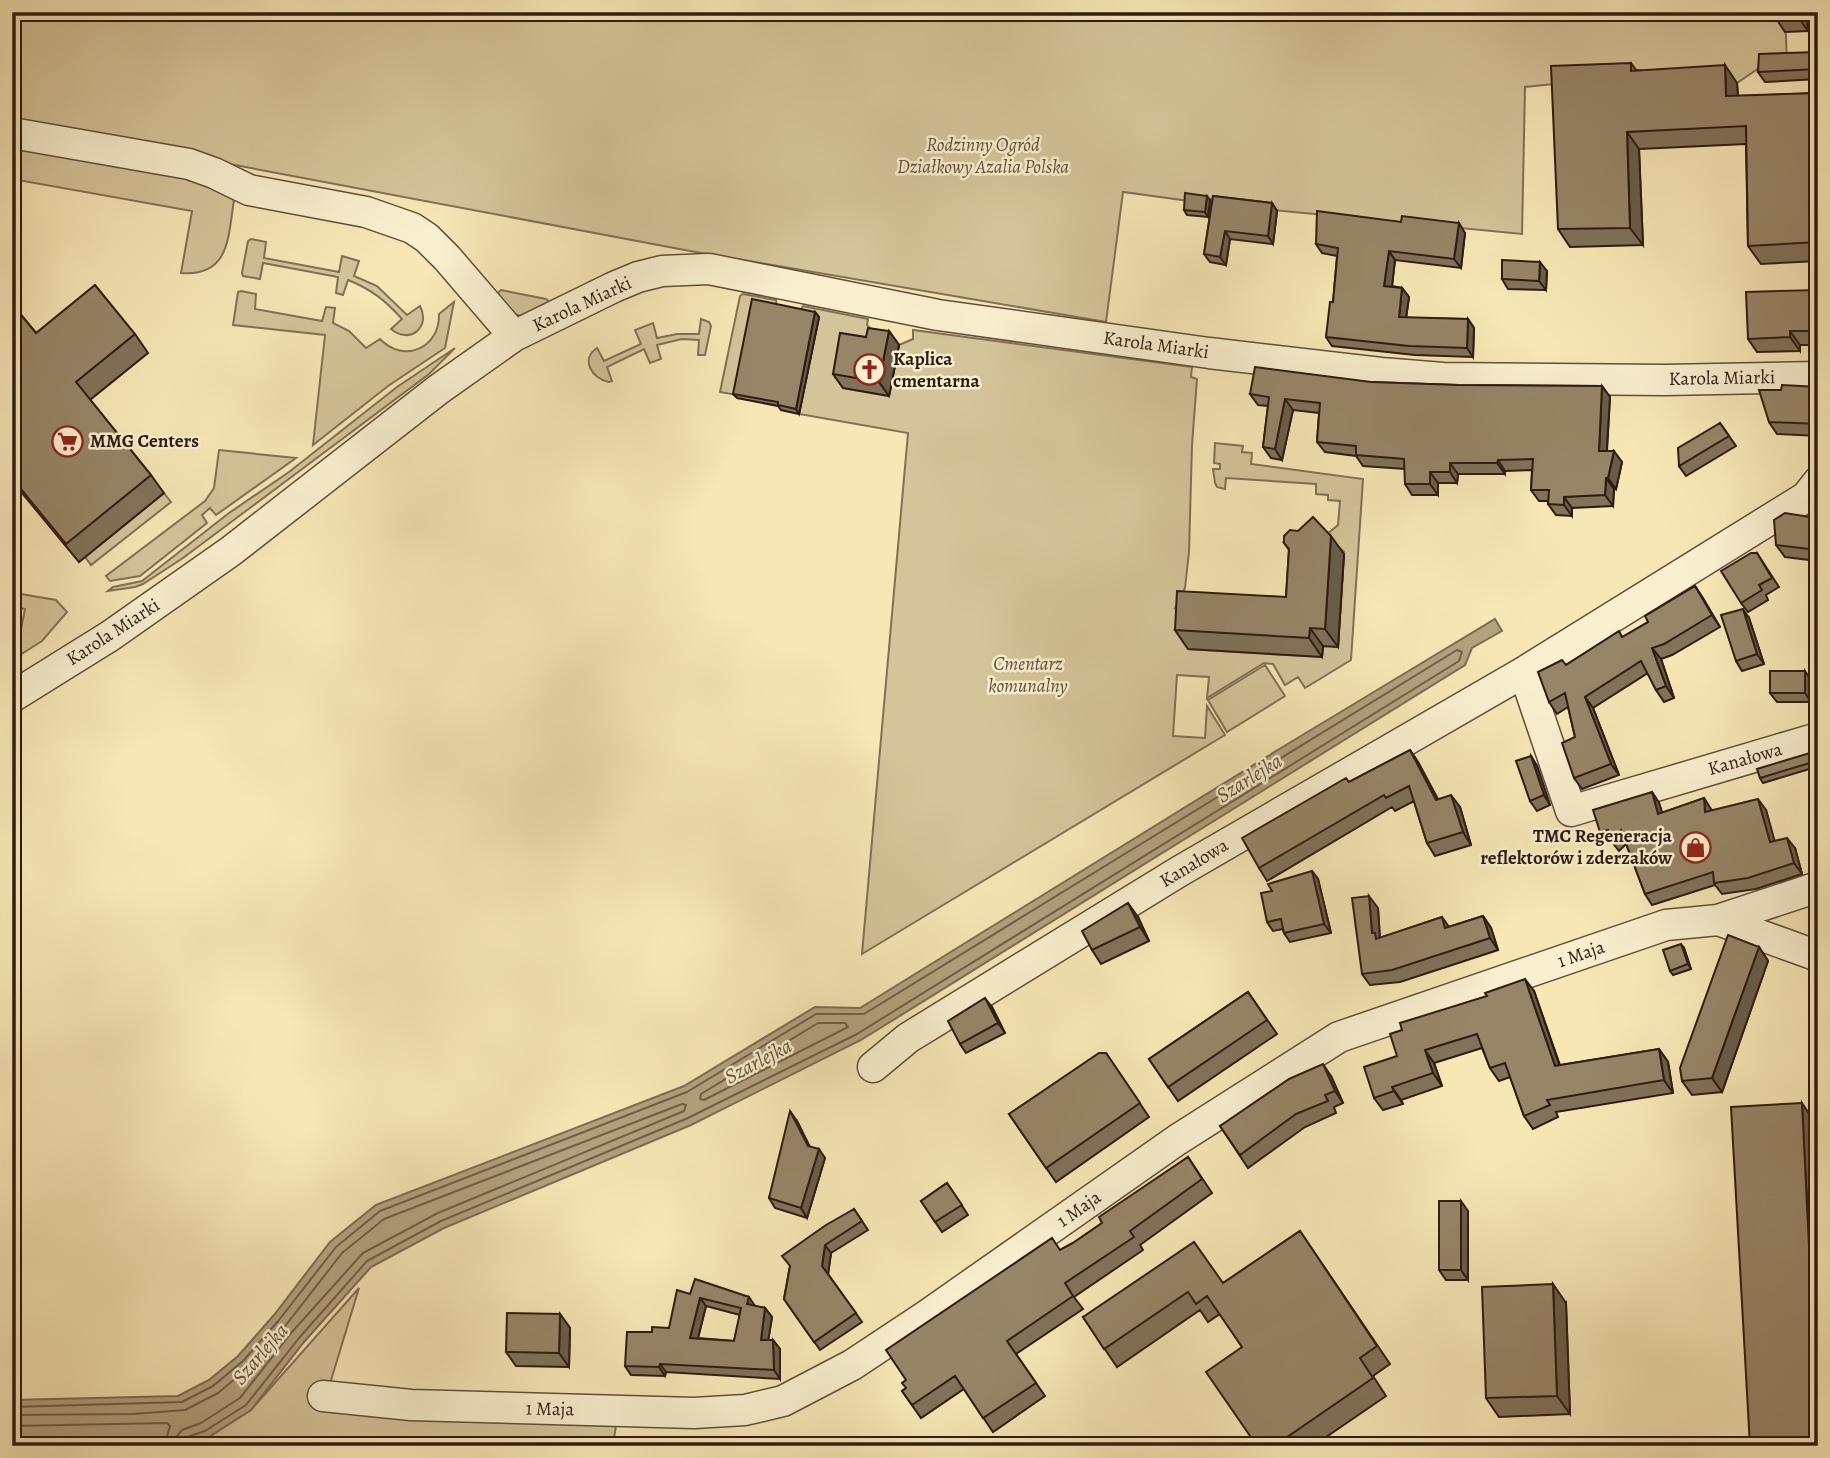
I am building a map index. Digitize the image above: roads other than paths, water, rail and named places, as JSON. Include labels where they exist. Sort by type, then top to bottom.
[{"type":"street","name":"Karola Miarki","points":[[12,133],[176,162],[214,173],[249,190],[366,212],[412,228],[447,258],[514,336]]},
{"type":"street","name":"Karola Miarki","points":[[12,697],[110,636],[231,551],[449,382],[514,336],[638,277],[662,271],[709,269],[938,315],[1209,353],[1381,373],[1470,378],[1665,380],[1818,377]]},
{"type":"street","name":"Kanałowa","points":[[873,1068],[908,1038],[1180,871],[1524,672],[1806,497],[1818,482]]},
{"type":"street","name":"Kanałowa","points":[[1524,672],[1571,811],[1818,738]]},
{"type":"street","points":[[1718,920],[1818,887]]},
{"type":"street","name":"1 Maja","points":[[323,1396],[411,1405],[694,1413],[745,1410],[783,1401],[873,1351],[1177,1140],[1339,1037],[1666,925],[1718,920],[1818,956]]},
{"type":"water","name":"Szarlejka","points":[[1495,619],[1502,631],[1472,648],[1465,665],[861,1040],[691,1125],[444,1228],[371,1267],[304,1342],[251,1410],[207,1438],[179,1446],[12,1446],[12,1400],[178,1396],[209,1380],[238,1356],[274,1315],[330,1242],[376,1205],[684,1086],[815,1007],[860,1008]]},
{"type":"place","name":"Kaplica cmentarna","points":[[870,370]]},
{"type":"place","name":"MMG Centers","points":[[67,441]]},
{"type":"place","name":"TMC Regeneracja reflektorów i zderzaków","points":[[1695,847]]},
{"type":"park label","name":"Rodzinny Ogród Działkowy Azalia Polska","points":[[983,156]]},
{"type":"park label","name":"Cmentarz komunalny","points":[[1028,675]]}]
